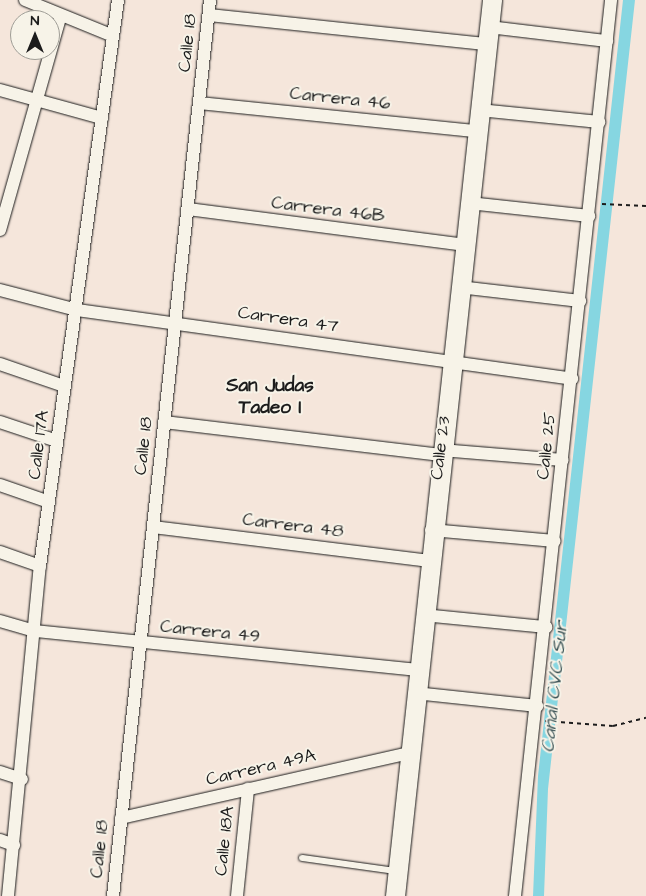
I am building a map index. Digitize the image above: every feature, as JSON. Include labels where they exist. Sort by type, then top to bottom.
[{"type":"main road","name":"Calle 23","points":[[394,896],[431,530],[492,0]]},
{"type":"street","points":[[25,0],[113,36]]},
{"type":"street","name":"Calle 17A","points":[[8,896],[22,779],[40,566],[64,386],[77,310],[118,0]]},
{"type":"street","name":"Calle 18","points":[[113,896],[210,0]]},
{"type":"street","name":"Calle 25","points":[[515,896],[591,210],[611,0]]},
{"type":"street","points":[[0,230],[61,15]]},
{"type":"street","points":[[209,15],[488,36],[607,41]]},
{"type":"street","points":[[0,90],[102,118]]},
{"type":"street","name":"Carrera 46","points":[[199,103],[477,131]]},
{"type":"street","points":[[479,110],[598,122]]},
{"type":"street","points":[[469,203],[591,210]]},
{"type":"street","name":"Carrera 46B","points":[[188,209],[464,245]]},
{"type":"street","points":[[459,287],[580,301]]},
{"type":"street","name":"Carrera 47","points":[[0,290],[77,310],[175,322],[572,379]]},
{"type":"street","points":[[0,364],[64,386]]},
{"type":"street","points":[[0,422],[57,441]]},
{"type":"street","points":[[164,422],[441,452],[563,460]]},
{"type":"street","points":[[0,485],[49,502]]},
{"type":"street","name":"Carrera 48","points":[[153,527],[428,561]]},
{"type":"street","points":[[431,530],[555,541]]},
{"type":"street","points":[[0,552],[40,566]]},
{"type":"street","points":[[423,615],[546,627]]},
{"type":"street","name":"Carrera 49","points":[[0,621],[35,631],[417,670]]},
{"type":"street","points":[[415,692],[537,706]]},
{"type":"street","name":"Carrera 49A","points":[[121,818],[409,752]]},
{"type":"street","points":[[0,772],[22,779]]},
{"type":"street","name":"Calle 18A","points":[[237,896],[248,789]]},
{"type":"street","points":[[0,840],[14,845]]},
{"type":"lane","points":[[302,858],[397,871]]},
{"type":"path","points":[[591,210],[618,205],[646,206]]},
{"type":"path","points":[[542,721],[613,726],[646,718]]},
{"type":"water","name":"Canal CVC Sur","points":[[623,0],[635,0],[548,789],[544,896],[533,896],[538,776]]},
{"type":"district","name":"San Judas Tadeo I","points":[[270,397]]}]
